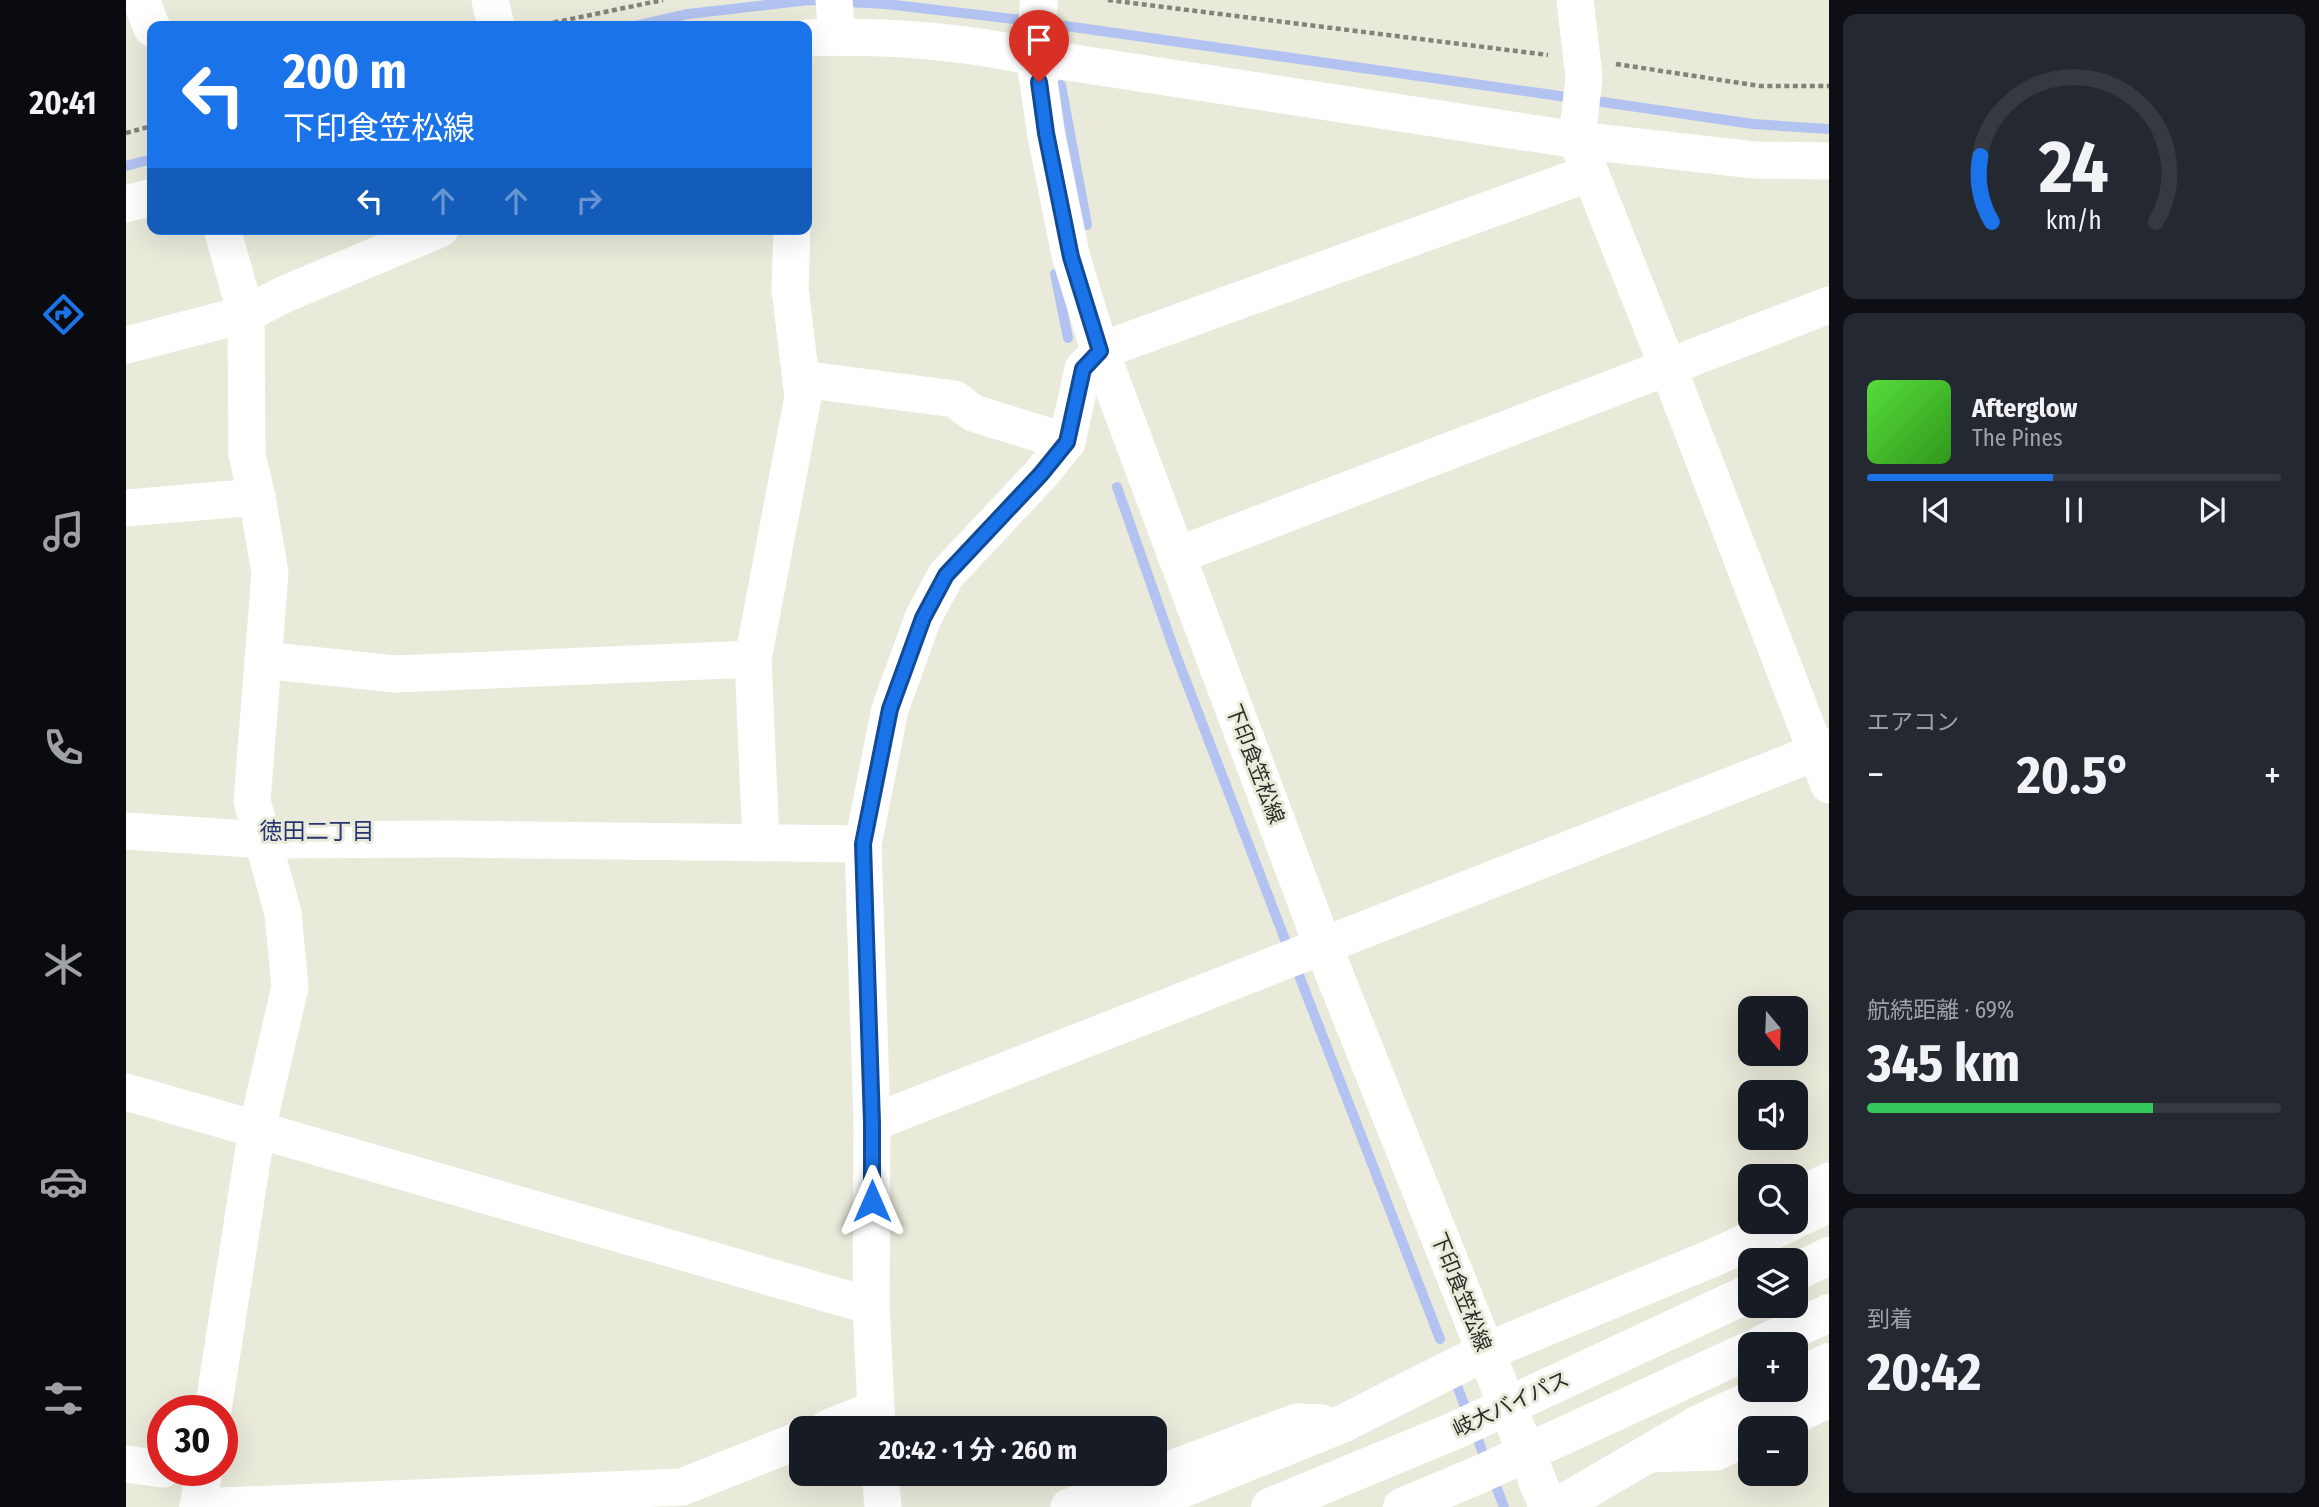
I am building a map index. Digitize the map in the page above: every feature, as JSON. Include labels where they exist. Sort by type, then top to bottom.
[{"type":"main road","name":"下印食笠松線","points":[[1039,1],[1035,49],[1046,133],[1071,257],[1100,351],[1177,556],[1303,954],[1485,1352],[1548,1507]]},
{"type":"main road","points":[[1808,1213],[1829,1204]]},
{"type":"main road","points":[[1137,1507],[1342,1424],[1485,1352],[1763,1234]]},
{"type":"main road","points":[[1808,1266],[1829,1256]]},
{"type":"main road","name":"岐大バイパス","points":[[1270,1507],[1456,1430],[1738,1299]]},
{"type":"main road","points":[[1788,1332],[1829,1313]]},
{"type":"main road","points":[[1402,1507],[1476,1476],[1738,1356]]},
{"type":"main road","points":[[1808,1372],[1829,1362]]},
{"type":"main road","points":[[1557,1507],[1699,1424],[1746,1402]]},
{"type":"street","points":[[141,0],[149,21]]},
{"type":"street","points":[[490,0],[495,21]]},
{"type":"street","points":[[1575,0],[1583,68],[1581,146],[1823,749],[1829,785]]},
{"type":"street","points":[[829,25],[912,39],[1035,49],[1581,146],[1754,160],[1829,161]]},
{"type":"street","points":[[877,1416],[871,1306],[872,1123],[863,844],[890,709],[923,618],[946,575],[1041,474],[1067,442],[1083,369],[1100,351],[1581,146]]},
{"type":"street","points":[[126,204],[147,198]]},
{"type":"street","points":[[215,1395],[257,1129],[290,987],[283,913],[252,801],[270,573],[247,455],[246,314],[224,235]]},
{"type":"street","points":[[126,345],[246,314],[285,294],[426,235]]},
{"type":"street","points":[[761,843],[753,659],[803,397],[790,289],[792,235]]},
{"type":"street","points":[[1177,556],[1829,305]]},
{"type":"street","points":[[801,379],[955,399],[973,413],[1067,442]]},
{"type":"street","points":[[126,508],[257,497]]},
{"type":"street","points":[[263,660],[395,674],[753,659]]},
{"type":"street","points":[[872,1123],[1823,749]]},
{"type":"street","points":[[126,831],[263,840],[453,839],[863,844]]},
{"type":"street","points":[[126,1092],[871,1306]]},
{"type":"street","points":[[1808,1192],[1829,1181]]},
{"type":"street","points":[[1628,1293],[1636,1280],[1738,1227]]},
{"type":"street","points":[[1793,1416],[1829,1399]]},
{"type":"street","points":[[1069,1507],[1297,1422],[1342,1424]]},
{"type":"street","points":[[1648,1454],[1716,1452],[1738,1442]]},
{"type":"street","points":[[195,1486],[682,1487],[789,1444]]},
{"type":"street","points":[[126,1464],[147,1467]]},
{"type":"street","points":[[881,1486],[883,1507]]},
{"type":"path","points":[[561,21],[663,0]]},
{"type":"path","points":[[1108,0],[1583,68],[1760,86],[1829,86]]},
{"type":"path","points":[[126,133],[147,127]]},
{"type":"waterway","points":[[657,21],[688,14],[809,0],[886,4],[1030,21]]},
{"type":"waterway","points":[[1045,23],[1574,98]]},
{"type":"waterway","points":[[1061,85],[1087,225]]},
{"type":"waterway","points":[[1589,100],[1753,124],[1829,129]]},
{"type":"waterway","points":[[126,166],[147,160]]},
{"type":"waterway","points":[[1055,274],[1068,338]]},
{"type":"waterway","points":[[1117,487],[1176,655],[1289,950]]},
{"type":"waterway","points":[[1295,965],[1440,1339]]},
{"type":"waterway","points":[[1455,1380],[1468,1415]]},
{"type":"waterway","points":[[1474,1429],[1487,1464]]},
{"type":"waterway","points":[[1493,1478],[1504,1507]]},
{"type":"district","name":"徳田二丁目","points":[[317,831]]},
{"type":"route","points":[[872,1201],[863,844],[890,709],[923,618],[946,575],[1041,474],[1067,442],[1083,369],[1100,351],[1071,257],[1046,133],[1039,82]]}]
